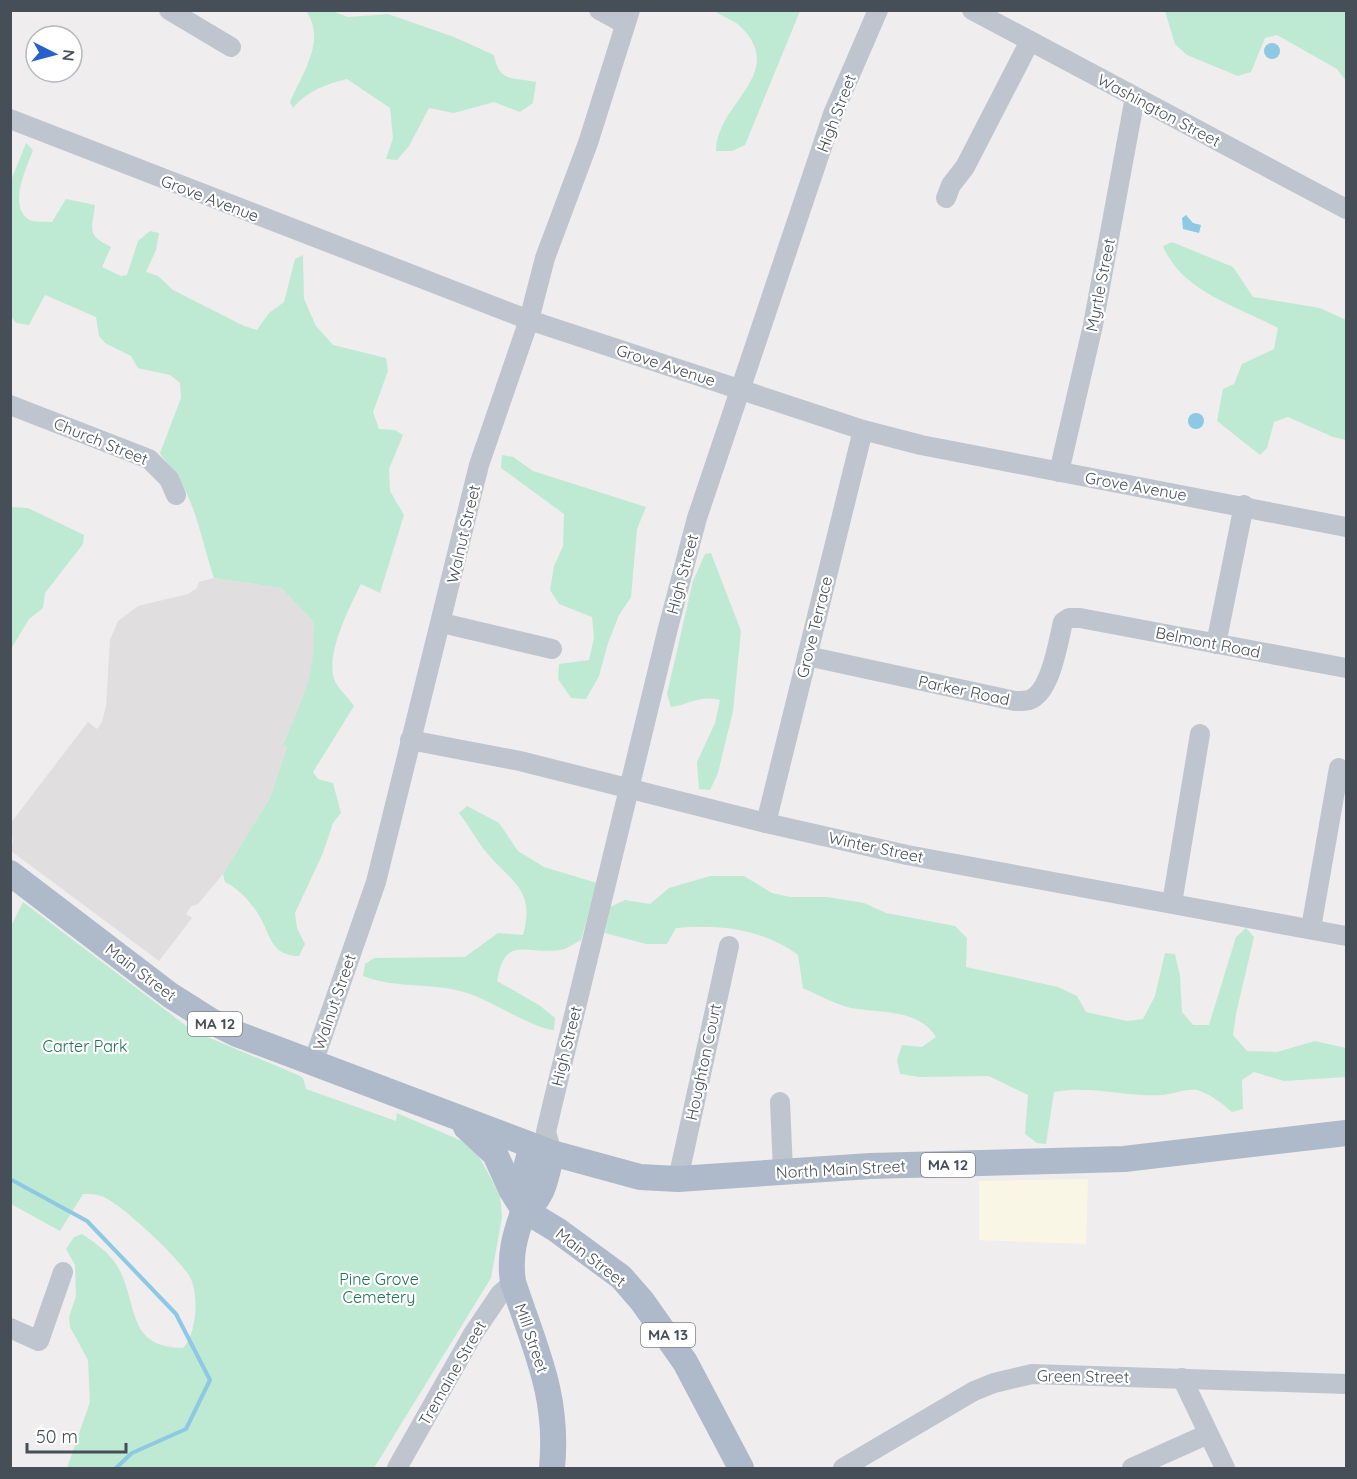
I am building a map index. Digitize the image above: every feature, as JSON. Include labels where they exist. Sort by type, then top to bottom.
[{"type":"main road","name":"Main Street","points":[[13,881],[211,1022],[452,1115]]},
{"type":"main road","name":"North Main Street","points":[[452,1115],[543,1144],[616,1173],[678,1179],[783,1171],[1125,1160],[1347,1133]]},
{"type":"main road","points":[[452,1115],[495,1154],[512,1191],[524,1210]]},
{"type":"main road","points":[[524,1210],[520,1189],[543,1144]]},
{"type":"main road","name":"Main Street","points":[[524,1210],[557,1230],[621,1277],[642,1301],[685,1362],[741,1468]]},
{"type":"main road","name":"Mill Street","points":[[524,1210],[511,1251],[513,1282],[546,1379],[554,1428],[552,1468]]},
{"type":"street","points":[[169,10],[231,47]]},
{"type":"street","points":[[598,10],[628,17]]},
{"type":"street","name":"High Street","points":[[543,1144],[605,882],[631,789],[668,628],[698,518],[833,114],[878,10]]},
{"type":"street","name":"Washington Street","points":[[972,10],[1347,209]]},
{"type":"street","name":"Walnut Street","points":[[313,1063],[376,882],[410,740],[442,623],[479,465],[529,320],[545,258],[588,143],[628,17]]},
{"type":"street","points":[[946,198],[951,185],[965,167],[1030,41]]},
{"type":"street","name":"Myrtle Street","points":[[1059,472],[1093,325],[1135,97]]},
{"type":"street","name":"Grove Avenue","points":[[10,119],[529,320],[863,430],[921,445],[1244,505],[1347,527]]},
{"type":"street","name":"Church Street","points":[[10,405],[149,459],[166,475],[176,495]]},
{"type":"street","name":"Grove Terrace","points":[[766,823],[863,430]]},
{"type":"street","points":[[1216,644],[1244,505]]},
{"type":"street","name":"Parker Road","points":[[807,656],[1015,701],[1030,700],[1040,693],[1047,683],[1063,622],[1069,618]]},
{"type":"street","name":"Belmont Road","points":[[1069,618],[1087,618],[1347,668]]},
{"type":"street","points":[[442,623],[552,649]]},
{"type":"street","points":[[1172,903],[1200,734]]},
{"type":"street","name":"Winter Street","points":[[410,740],[520,761],[766,823],[907,855],[1347,936]]},
{"type":"street","points":[[1311,928],[1339,768]]},
{"type":"street","name":"Houghton Court","points":[[678,1179],[729,946]]},
{"type":"street","points":[[780,1102],[783,1171]]},
{"type":"street","points":[[10,1328],[39,1341],[63,1272]]},
{"type":"street","name":"Tremaine Street","points":[[397,1468],[472,1334],[500,1294],[513,1282]]},
{"type":"street","name":"Green Street","points":[[843,1468],[974,1391],[1032,1374],[1347,1384]]},
{"type":"street","points":[[1182,1378],[1225,1468]]},
{"type":"street","points":[[1132,1468],[1208,1434]]},
{"type":"shaded area","points":[[214,578],[281,588],[313,621],[316,648],[304,699],[283,743],[287,747],[270,798],[223,874],[198,904],[191,906],[186,914],[192,918],[159,961],[11,851],[13,841],[10,824],[88,722],[97,729],[102,722],[106,706],[110,640],[118,621],[138,606],[188,594],[197,588],[199,582]]},
{"type":"shaded area","points":[[1088,1179],[1086,1244],[979,1240],[979,1181]]},
{"type":"green space","points":[[306,11],[332,11],[348,17],[388,14],[454,37],[494,55],[496,64],[503,75],[536,82],[533,103],[520,112],[494,102],[454,113],[429,108],[409,146],[397,160],[386,159],[393,138],[390,108],[347,79],[317,89],[293,108],[290,102],[306,69],[313,45],[312,22]]},
{"type":"green space","points":[[715,11],[800,11],[745,145],[732,151],[716,151],[719,134],[726,118],[754,75],[757,60],[754,45],[742,28]]},
{"type":"green space","points":[[1165,11],[1346,11],[1346,81],[1337,69],[1277,35],[1265,38],[1251,72],[1238,76],[1187,55],[1175,44]]},
{"type":"green space","points":[[26,143],[33,150],[19,195],[22,213],[30,220],[52,222],[66,199],[95,205],[92,231],[98,239],[111,247],[102,267],[121,276],[127,275],[138,241],[150,231],[159,233],[156,250],[146,272],[158,276],[173,290],[244,326],[257,330],[269,313],[284,302],[295,259],[303,255],[304,299],[316,326],[333,345],[386,358],[388,371],[373,412],[379,429],[395,430],[403,435],[389,469],[390,491],[404,515],[380,593],[361,584],[335,645],[333,671],[335,681],[354,706],[313,772],[318,779],[333,783],[341,813],[333,823],[323,853],[295,913],[297,928],[305,944],[299,956],[283,953],[278,949],[253,907],[240,892],[225,882],[223,874],[270,798],[287,747],[283,744],[302,699],[311,669],[313,621],[281,588],[214,578],[184,487],[160,453],[181,398],[180,383],[170,375],[138,368],[131,356],[105,343],[99,336],[96,317],[45,295],[29,325],[16,323],[10,315],[10,183]]},
{"type":"green space","points":[[1172,242],[1233,267],[1253,297],[1320,308],[1346,320],[1346,440],[1333,437],[1288,417],[1274,422],[1267,448],[1260,455],[1217,421],[1223,389],[1234,384],[1242,364],[1274,349],[1278,328],[1212,296],[1183,275],[1163,246]]},
{"type":"green space","points":[[502,455],[513,457],[533,471],[646,507],[637,529],[631,597],[619,615],[599,676],[586,699],[571,698],[558,679],[559,664],[589,660],[594,638],[592,617],[559,604],[550,590],[554,566],[563,546],[564,514],[501,468]]},
{"type":"green space","points":[[11,507],[28,508],[84,535],[83,544],[45,593],[43,608],[29,619],[11,649]]},
{"type":"green space","points":[[711,553],[741,631],[733,711],[718,773],[710,790],[699,789],[697,762],[715,723],[720,700],[701,699],[671,707],[667,694],[693,581],[705,554]]},
{"type":"green space","points":[[467,806],[499,823],[518,851],[544,867],[597,883],[581,940],[560,950],[511,952],[505,957],[501,966],[497,981],[539,1005],[555,1018],[554,1030],[537,1026],[473,995],[459,991],[390,983],[363,976],[365,964],[374,958],[465,957],[498,933],[523,935],[526,919],[524,896],[512,879],[482,847],[459,813]]},
{"type":"green space","points":[[710,876],[744,876],[772,893],[790,897],[827,897],[864,903],[886,913],[955,926],[967,938],[966,967],[1058,987],[1077,996],[1086,1012],[1127,1021],[1143,1019],[1155,996],[1165,953],[1175,954],[1180,976],[1182,1012],[1193,1025],[1209,1025],[1236,937],[1246,928],[1254,937],[1233,1035],[1247,1051],[1277,1052],[1315,1041],[1346,1048],[1346,1077],[1284,1081],[1254,1072],[1242,1080],[1243,1109],[1232,1112],[1216,1099],[1197,1090],[1160,1095],[1095,1090],[1054,1092],[1046,1144],[1037,1143],[1025,1134],[1028,1095],[989,1076],[920,1077],[900,1074],[897,1060],[902,1045],[922,1047],[936,1037],[929,1028],[920,1021],[898,1014],[851,1008],[803,988],[798,955],[770,939],[740,930],[708,927],[676,928],[667,944],[646,944],[605,933],[610,907],[625,900],[650,904],[669,888]]},
{"type":"green space","points":[[23,902],[193,1031],[298,1075],[303,1078],[306,1089],[396,1121],[397,1113],[462,1141],[477,1153],[500,1195],[502,1217],[491,1278],[374,1468],[67,1468],[90,1402],[88,1360],[70,1327],[69,1317],[76,1296],[75,1265],[66,1249],[74,1237],[82,1234],[114,1261],[121,1273],[138,1324],[144,1334],[153,1341],[166,1346],[183,1348],[188,1342],[194,1324],[195,1293],[190,1277],[175,1258],[135,1219],[110,1200],[94,1194],[83,1194],[60,1231],[11,1204],[10,928]]},
{"type":"water","points":[[1272,43],[1280,51],[1272,59],[1264,51]]},
{"type":"water","points":[[1186,215],[1193,223],[1201,225],[1199,233],[1183,229],[1182,218]]},
{"type":"water","points":[[1196,413],[1204,421],[1196,429],[1188,421]]},
{"type":"waterway","points":[[10,1179],[87,1221],[176,1314],[210,1380],[186,1429],[132,1453],[116,1468]]},
{"type":"park label","name":"Carter Park","points":[[85,1046]]},
{"type":"park label","name":"Pine Grove Cemetery","points":[[379,1288]]}]
